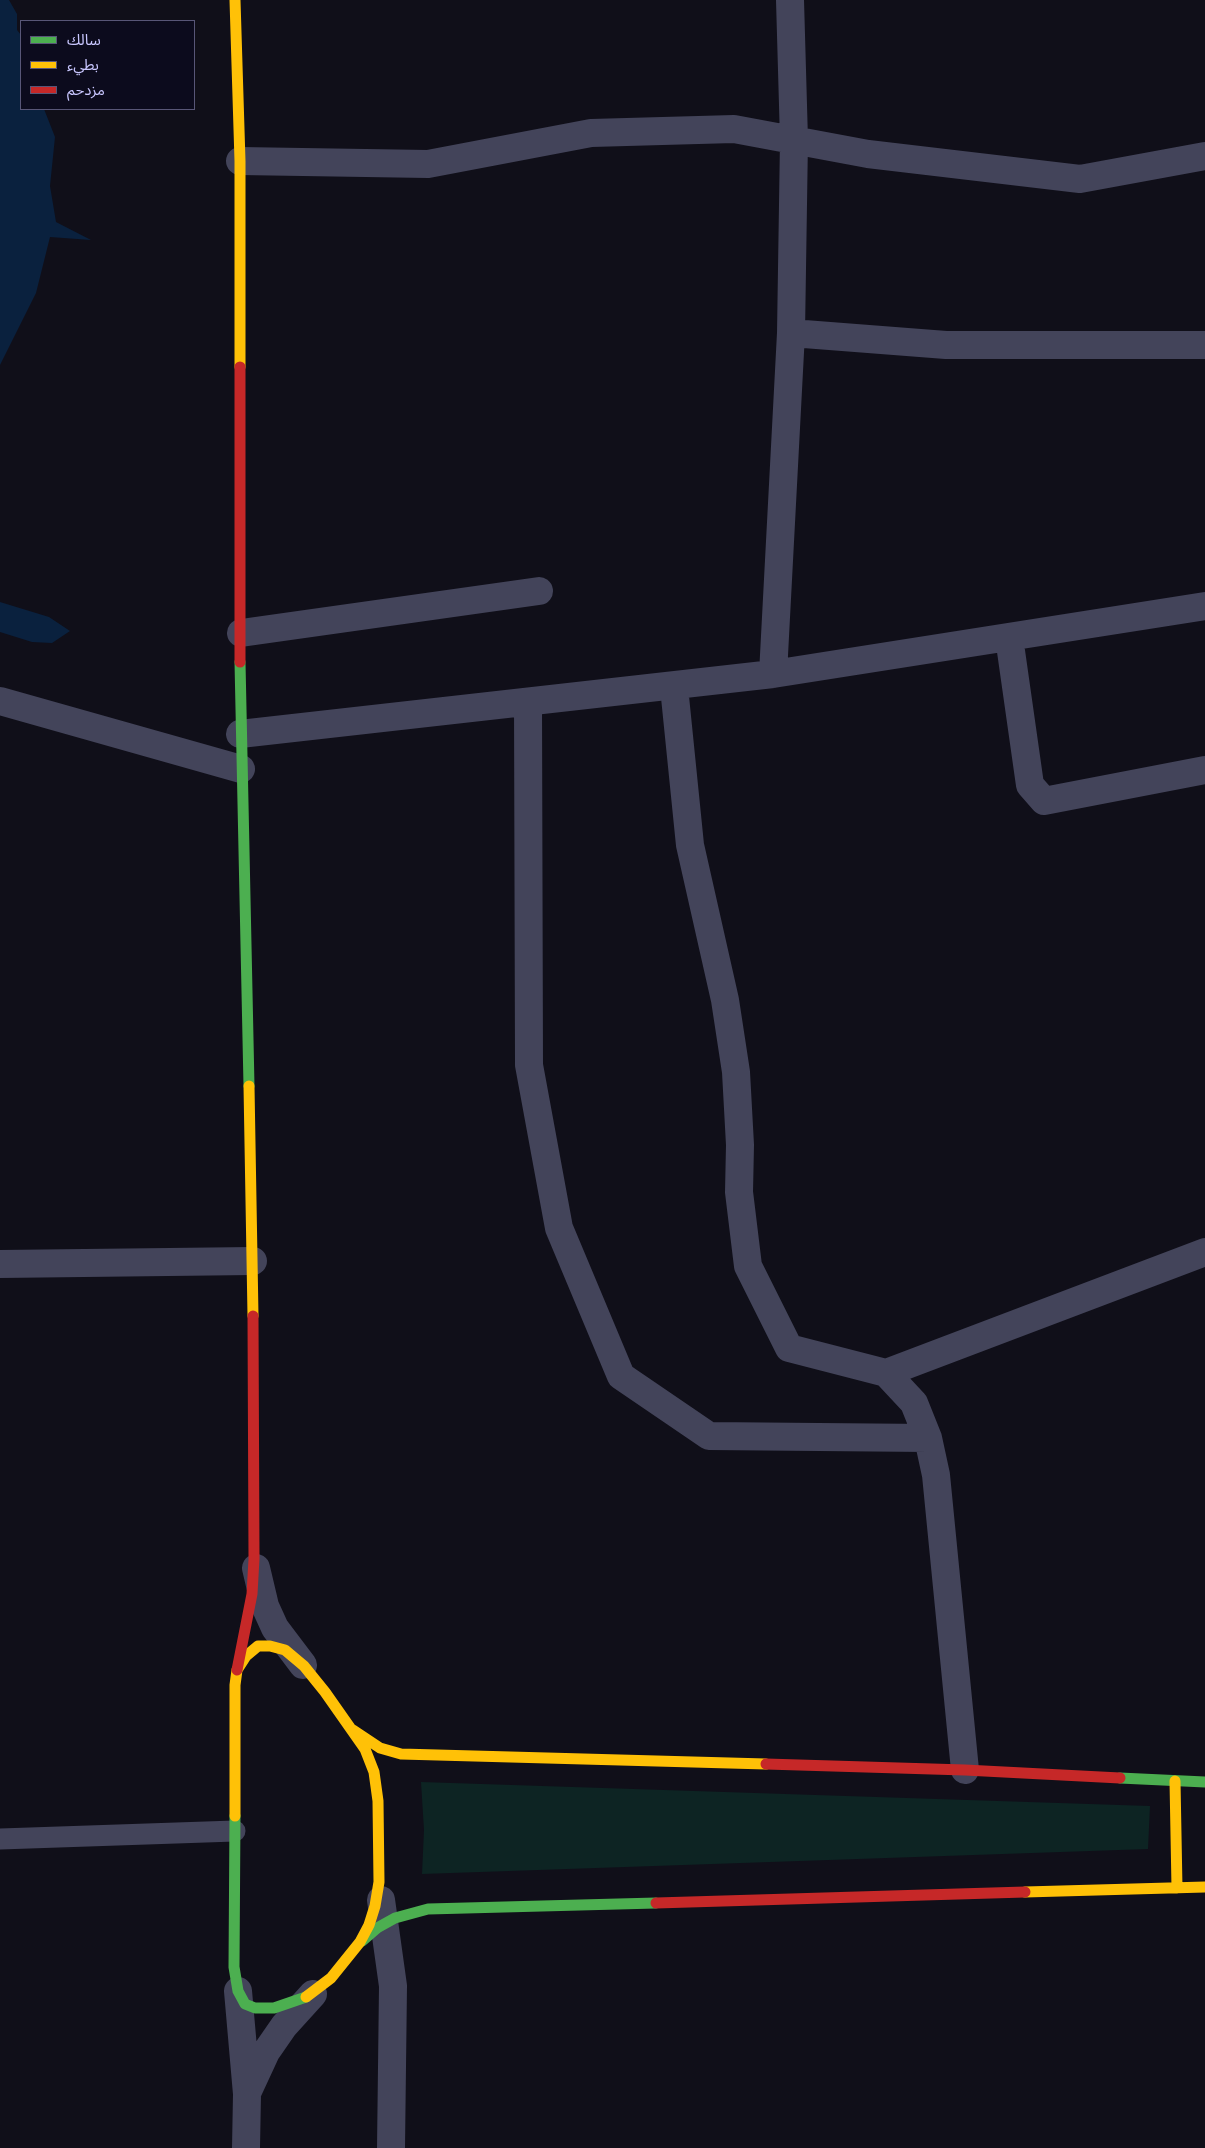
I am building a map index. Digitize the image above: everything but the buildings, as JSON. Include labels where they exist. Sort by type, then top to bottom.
[{"type":"street","points":[[235,0],[240,161],[240,734],[253,1262],[254,1559],[252,1594],[236,1685],[234,1831],[234,1953],[247,2094],[246,2148]]},
{"type":"street","points":[[773,674],[791,333],[794,140],[790,0]]},
{"type":"street","points":[[240,161],[428,164],[591,133],[734,129],[868,154],[1080,179],[1205,156]]},
{"type":"street","points":[[791,333],[946,345],[1205,345]]},
{"type":"street","points":[[241,632],[539,591]]},
{"type":"street","points":[[240,734],[674,687],[773,674],[1205,606]]},
{"type":"street","points":[[1009,637],[1030,784],[1044,801],[1205,770]]},
{"type":"street","points":[[674,687],[690,845],[724,1000],[736,1072],[740,1145],[739,1192],[748,1266],[789,1348],[886,1373],[914,1403],[928,1438],[936,1475],[965,1770]]},
{"type":"street","points":[[0,701],[241,769]]},
{"type":"street","points":[[528,702],[529,1065],[559,1228],[622,1376],[709,1436],[928,1438]]},
{"type":"street","points":[[886,1373],[1205,1252]]},
{"type":"street","points":[[0,1264],[253,1262]]},
{"type":"street","points":[[254,1559],[264,1606],[275,1628],[352,1729],[365,1749],[374,1772],[378,1801],[379,1882],[394,1986],[391,2148]]},
{"type":"street","points":[[238,1670],[246,1656],[258,1646],[270,1646],[285,1650],[304,1666]]},
{"type":"street","points":[[352,1729],[380,1748],[401,1754],[965,1770],[1205,1782]]},
{"type":"street","points":[[1175,1781],[1177,1888]]},
{"type":"street","points":[[360,1942],[375,1906],[379,1882]]},
{"type":"street","points":[[247,2094],[266,2052],[284,2026],[330,1978],[360,1942],[384,1924],[408,1913],[428,1909],[1205,1887]]},
{"type":"street","points":[[238,1991],[245,2004],[255,2008],[274,2008],[299,2001],[313,1994]]},
{"type":"lane","points":[[0,1839],[234,1831]]},
{"type":"green space","points":[[421,1782],[1150,1806],[1148,1849],[422,1874],[424,1830]]},
{"type":"water","points":[[0,0],[9,0],[17,14],[17,30],[20,34],[20,110],[44,110],[55,137],[50,186],[56,222],[91,240],[50,237],[36,293],[0,365]]},
{"type":"water","points":[[0,602],[49,617],[70,631],[52,643],[32,642],[0,632]]},
{"type":"traffic: fast","points":[[240,662],[249,1086]]},
{"type":"traffic: fast","points":[[1120,1778],[1205,1782]]},
{"type":"traffic: fast","points":[[235,1816],[234,1967],[238,1991],[245,2004],[255,2008],[274,2008],[306,1997]]},
{"type":"traffic: fast","points":[[362,1941],[377,1928],[395,1918],[428,1909],[656,1903]]},
{"type":"traffic: slow","points":[[235,0],[240,161],[240,367]]},
{"type":"traffic: slow","points":[[249,1086],[253,1316]]},
{"type":"traffic: slow","points":[[258,1646],[270,1646],[285,1650],[304,1666],[325,1692],[365,1749],[374,1772],[378,1801],[379,1882],[375,1906],[369,1925],[360,1942],[331,1978],[306,1997]]},
{"type":"traffic: slow","points":[[235,1816],[235,1685],[237,1670],[246,1656],[258,1646]]},
{"type":"traffic: slow","points":[[353,1730],[380,1748],[401,1754],[766,1764]]},
{"type":"traffic: slow","points":[[1175,1781],[1177,1888]]},
{"type":"traffic: slow","points":[[1025,1892],[1205,1887]]},
{"type":"traffic: jam","points":[[240,367],[240,662]]},
{"type":"traffic: jam","points":[[237,1670],[252,1594],[254,1559],[253,1316]]},
{"type":"traffic: jam","points":[[766,1764],[965,1770],[1120,1778]]},
{"type":"traffic: jam","points":[[656,1903],[1025,1892]]}]
